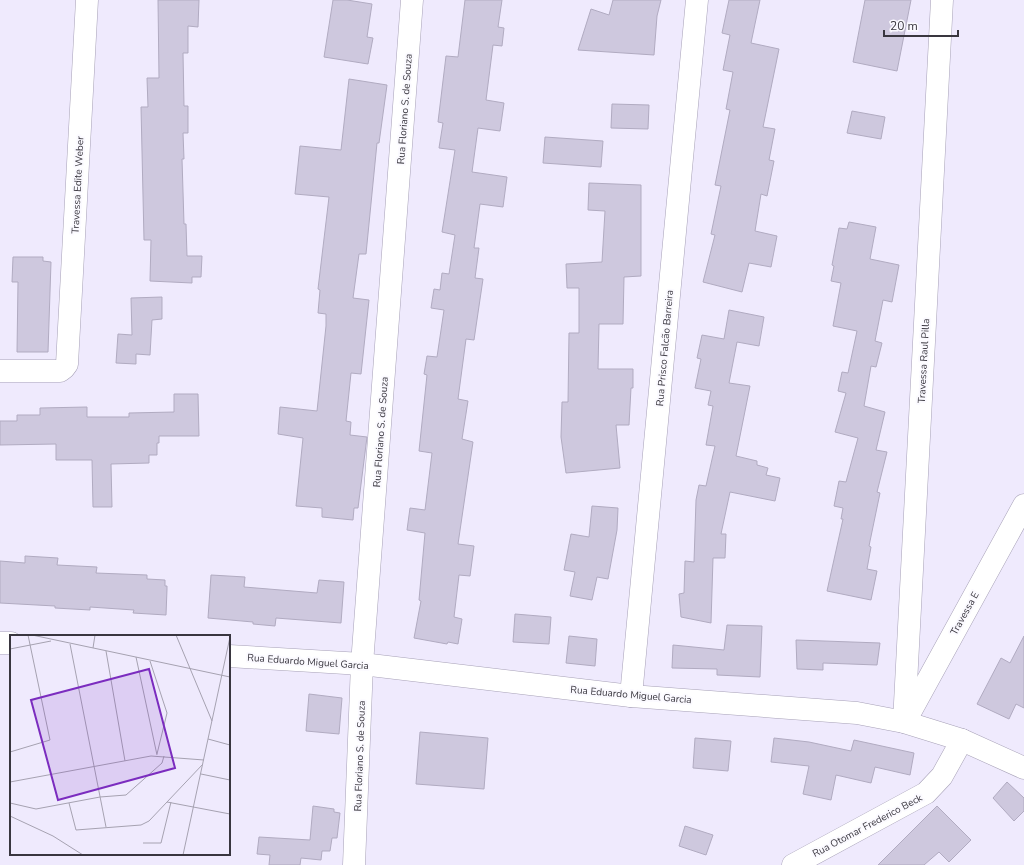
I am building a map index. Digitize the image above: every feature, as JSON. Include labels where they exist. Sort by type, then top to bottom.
[{"type":"street","name":"Travessa Edite Weber","points":[[0,371],[60,371],[67,364],[88,0]]},
{"type":"street","name":"Rua Floriano S. de Souza","points":[[354,865],[362,664],[412,0]]},
{"type":"street","name":"Rua Prisco Falcão Barreira","points":[[631,696],[697,0]]},
{"type":"street","name":"Travessa Raul Pilla","points":[[904,722],[942,0]]},
{"type":"street","name":"Travessa E","points":[[904,722],[1024,505]]},
{"type":"street","name":"Rua Eduardo Miguel Garcia","points":[[230,656],[362,664],[631,696],[857,713],[904,722],[962,740],[1024,768]]},
{"type":"street","name":"Rua Otomar Frederico Beck","points":[[793,865],[926,793],[942,776],[962,740]]},
{"type":"building","points":[[158,0],[199,0],[198,27],[188,26],[188,53],[183,53],[184,106],[188,106],[188,133],[183,133],[184,159],[182,159],[184,224],[186,224],[187,256],[202,256],[201,277],[192,277],[192,283],[150,281],[151,240],[144,240],[141,107],[148,107],[147,78],[159,78]]},
{"type":"building","points":[[333,0],[347,0],[372,4],[367,37],[373,38],[368,64],[324,57]]},
{"type":"building","points":[[465,0],[502,0],[498,27],[504,28],[502,46],[493,45],[486,100],[504,103],[500,131],[478,128],[472,172],[507,177],[503,207],[480,204],[474,248],[479,248],[475,278],[483,279],[474,340],[466,339],[458,399],[468,401],[462,439],[473,442],[458,544],[474,546],[470,576],[459,575],[454,617],[462,619],[458,644],[448,642],[447,644],[414,638],[421,601],[419,600],[425,533],[407,530],[410,508],[425,510],[432,453],[419,451],[427,375],[424,374],[427,356],[437,357],[444,310],[431,308],[434,289],[440,290],[442,273],[449,274],[455,235],[442,232],[455,150],[439,148],[443,123],[438,122],[446,56],[458,57]]},
{"type":"building","points":[[613,0],[661,0],[657,16],[654,55],[578,50],[591,9],[609,15]]},
{"type":"building","points":[[729,0],[760,0],[751,43],[779,49],[763,127],[775,129],[769,160],[774,161],[767,196],[761,194],[755,231],[777,236],[771,267],[749,263],[742,292],[703,282],[715,235],[711,234],[721,186],[715,185],[730,110],[726,109],[733,72],[723,70],[730,35],[722,33]]},
{"type":"building","points":[[865,0],[911,0],[897,71],[853,62]]},
{"type":"building","points":[[349,79],[387,85],[379,143],[377,143],[366,254],[359,254],[353,298],[369,300],[361,374],[351,373],[346,421],[351,422],[350,435],[367,437],[358,508],[354,508],[353,520],[322,517],[322,508],[296,506],[303,438],[278,434],[280,407],[317,411],[326,326],[326,314],[318,313],[320,290],[318,289],[329,197],[295,194],[300,146],[341,150]]},
{"type":"building","points":[[612,104],[649,105],[648,129],[611,128]]},
{"type":"building","points":[[852,111],[885,117],[881,139],[847,133]]},
{"type":"building","points":[[545,137],[603,141],[601,167],[543,163]]},
{"type":"building","points":[[589,183],[641,185],[641,276],[624,277],[623,324],[599,324],[598,369],[633,369],[633,388],[631,388],[629,425],[616,425],[620,468],[566,473],[561,437],[562,402],[568,402],[569,333],[579,333],[579,288],[567,288],[566,264],[602,262],[605,211],[588,210]]},
{"type":"building","points":[[849,222],[876,227],[870,259],[899,265],[892,302],[883,300],[875,341],[882,343],[876,367],[871,366],[864,406],[885,412],[876,450],[887,452],[877,492],[880,493],[869,546],[871,547],[867,569],[877,571],[871,600],[827,591],[843,519],[841,519],[843,508],[834,506],[839,481],[846,482],[858,438],[835,432],[846,393],[838,391],[842,372],[848,373],[857,331],[833,326],[841,283],[831,281],[834,266],[832,265],[839,228],[847,229]]},
{"type":"building","points":[[13,257],[43,257],[43,261],[51,262],[48,352],[17,352],[18,282],[12,282]]},
{"type":"building","points":[[162,297],[162,319],[152,320],[150,355],[136,354],[136,364],[116,363],[118,334],[132,335],[131,298]]},
{"type":"building","points":[[729,310],[764,317],[759,346],[737,342],[729,383],[750,386],[736,456],[757,461],[757,465],[768,468],[766,475],[780,478],[775,501],[730,492],[721,534],[726,534],[725,558],[713,558],[711,623],[681,617],[679,594],[684,593],[685,561],[694,562],[696,500],[699,485],[706,486],[715,446],[706,445],[713,406],[708,405],[711,391],[695,388],[701,359],[697,358],[702,335],[724,339]]},
{"type":"building","points":[[174,394],[198,394],[199,436],[159,436],[159,443],[157,443],[157,455],[149,455],[149,463],[111,464],[112,507],[93,507],[92,460],[56,460],[56,444],[0,445],[0,421],[17,421],[17,415],[40,415],[40,408],[87,407],[87,417],[129,417],[129,413],[174,412]]},
{"type":"building","points":[[592,506],[618,508],[617,530],[608,579],[597,577],[592,600],[570,596],[575,572],[564,570],[571,534],[589,537]]},
{"type":"building","points":[[25,556],[58,558],[57,565],[97,567],[96,573],[147,575],[147,579],[165,580],[165,586],[167,586],[166,615],[133,613],[134,610],[90,607],[90,610],[55,608],[55,606],[0,603],[0,561],[25,563]]},
{"type":"building","points":[[211,575],[245,577],[244,587],[317,593],[319,580],[344,582],[341,623],[276,618],[275,626],[253,624],[253,622],[208,618]]},
{"type":"building","points":[[515,614],[551,617],[549,644],[513,642]]},
{"type":"building","points":[[727,625],[762,626],[760,677],[717,675],[717,669],[672,668],[673,645],[724,650]]},
{"type":"building","points":[[569,636],[597,639],[595,666],[566,663]]},
{"type":"building","points":[[1024,636],[1024,708],[1016,704],[1009,719],[977,704],[1001,658],[1010,663]]},
{"type":"building","points":[[796,640],[880,643],[877,665],[823,663],[823,670],[797,669]]},
{"type":"building","points":[[309,694],[342,698],[339,734],[306,731]]},
{"type":"building","points":[[420,732],[488,738],[484,789],[416,784]]},
{"type":"building","points":[[695,738],[731,741],[728,771],[693,768]]},
{"type":"building","points":[[774,738],[809,742],[851,751],[854,740],[914,753],[910,775],[875,767],[871,783],[836,775],[831,800],[803,794],[809,766],[771,762]]},
{"type":"building","points":[[1007,782],[1024,798],[1024,811],[1014,821],[993,798]]},
{"type":"building","points":[[313,806],[334,809],[334,812],[340,813],[337,838],[332,838],[330,851],[322,851],[321,860],[301,858],[300,865],[269,865],[270,855],[257,854],[259,837],[310,840]]},
{"type":"building","points":[[937,806],[971,840],[949,862],[939,852],[924,865],[878,865]]},
{"type":"building","points":[[685,826],[713,835],[706,855],[679,846]]}]
